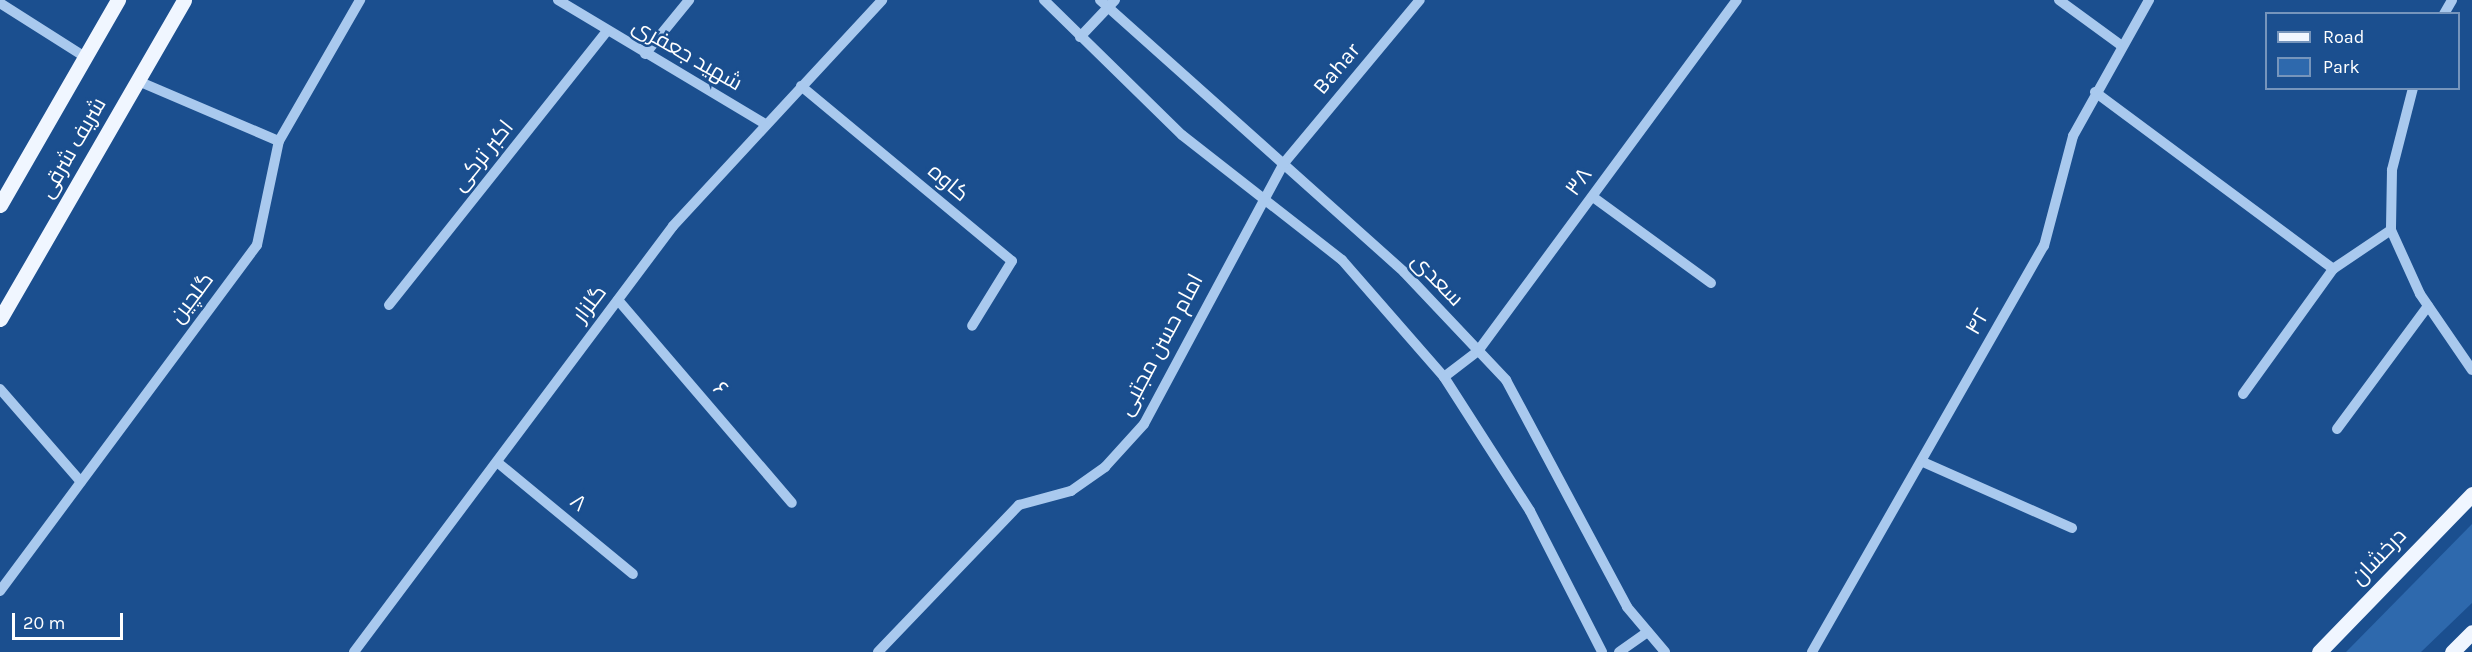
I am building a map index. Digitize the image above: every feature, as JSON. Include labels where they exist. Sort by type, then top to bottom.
[{"type":"main road","name":"شریف شرقی","points":[[0,205],[118,0]]},
{"type":"main road","name":"شریف شرقی","points":[[0,319],[184,0]]},
{"type":"main road","name":"درخشان","points":[[2319,652],[2472,494]]},
{"type":"main road","points":[[2452,652],[2472,632]]},
{"type":"street","name":"گلچین","points":[[0,591],[256,245],[279,141],[360,0]]},
{"type":"street","name":"شهید جعفری","points":[[558,0],[607,32],[765,124]]},
{"type":"street","points":[[645,54],[689,0]]},
{"type":"street","name":"گلزار","points":[[354,652],[674,226],[765,124],[882,0]]},
{"type":"street","points":[[1044,0],[1182,135],[1342,260],[1444,377],[1530,511],[1602,652]]},
{"type":"street","name":"Bahar","points":[[1284,162],[1420,0]]},
{"type":"street","name":"۳۸","points":[[1444,377],[1478,351],[1737,0]]},
{"type":"street","points":[[2059,0],[2122,46]]},
{"type":"street","name":"۴۲","points":[[1812,652],[1923,462],[2044,246],[2073,136],[2095,92],[2149,0]]},
{"type":"street","points":[[1080,37],[1107,2]]},
{"type":"street","name":"سعدی","points":[[1107,2],[1404,272],[1506,380],[1628,607],[1665,652]]},
{"type":"street","points":[[0,3],[85,57]]},
{"type":"street","name":"اکبر ترکی","points":[[389,305],[607,32]]},
{"type":"street","points":[[138,81],[279,141]]},
{"type":"street","name":"کاوه","points":[[801,86],[1012,261],[972,326]]},
{"type":"street","points":[[2412,90],[2392,170],[2391,230],[2428,306],[2472,370]]},
{"type":"street","points":[[2095,92],[2333,269]]},
{"type":"street","name":"امام حسن مجتبی","points":[[878,652],[1019,505],[1071,491],[1105,467],[1144,424],[1262,197],[1284,162]]},
{"type":"street","points":[[1593,196],[1711,283]]},
{"type":"street","points":[[2243,394],[2333,269],[2391,230]]},
{"type":"street","name":"۶","points":[[618,300],[792,502]]},
{"type":"street","points":[[2337,429],[2428,306]]},
{"type":"street","points":[[0,389],[81,482]]},
{"type":"street","name":"۸","points":[[497,462],[633,574]]},
{"type":"street","points":[[1923,462],[2072,528]]},
{"type":"street","points":[[1619,652],[1648,632]]},
{"type":"green space","points":[[2472,524],[2472,603],[2421,652],[2346,652]]}]
